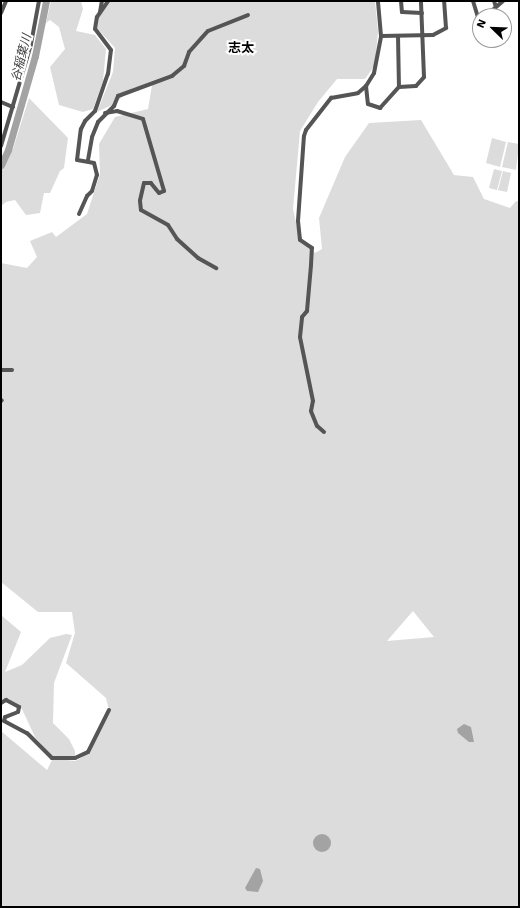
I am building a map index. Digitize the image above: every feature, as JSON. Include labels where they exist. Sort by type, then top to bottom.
[{"type":"street","points":[[1,13],[6,1]]},
{"type":"street","points":[[1,146],[13,107],[39,1]]},
{"type":"street","points":[[79,214],[87,196],[92,191],[97,175],[96,168],[88,160],[77,160],[81,129],[84,121],[95,111],[108,74],[111,57],[111,50],[95,29],[102,1]]},
{"type":"street","points":[[100,12],[108,1]]},
{"type":"street","points":[[324,432],[317,426],[311,411],[313,401],[300,337],[302,317],[306,310],[312,248],[300,240],[298,221],[304,136],[331,98],[354,95],[366,86],[377,64],[381,36],[378,1]]},
{"type":"street","points":[[401,1],[402,12],[422,13]]},
{"type":"street","points":[[399,87],[416,86],[424,77],[421,1]]},
{"type":"street","points":[[381,36],[433,35],[446,28],[444,1]]},
{"type":"street","points":[[472,1],[478,16],[488,14],[503,1]]},
{"type":"street","points":[[494,1],[496,7]]},
{"type":"street","points":[[88,160],[92,137],[106,113],[114,106],[118,96],[152,85],[179,72],[189,52],[208,31],[248,15]]},
{"type":"street","points":[[366,86],[368,104],[380,108],[399,87],[398,36]]},
{"type":"street","points":[[1,102],[13,107]]},
{"type":"street","points":[[106,113],[117,111],[143,119],[164,191],[159,193],[151,183],[144,183],[140,201],[141,210],[168,225],[177,239],[198,258],[216,268]]},
{"type":"street","points":[[1,370],[12,370]]},
{"type":"street","points":[[1,704],[6,700],[19,707],[18,712],[5,717],[4,721],[27,733],[52,758],[75,758],[88,752],[108,710]]},
{"type":"shaded area","points":[[51,1],[81,1],[83,9],[76,31],[95,35],[106,49],[103,81],[93,109],[83,112],[59,105],[50,67],[65,49],[59,27],[50,20],[46,23]]},
{"type":"shaded area","points":[[110,1],[375,1],[378,31],[375,65],[365,79],[337,79],[318,102],[300,131],[293,209],[299,236],[315,253],[322,249],[319,218],[345,157],[369,123],[421,120],[454,175],[473,177],[484,199],[510,208],[516,201],[519,202],[519,907],[1,907],[1,731],[47,770],[53,758],[35,737],[21,707],[5,699],[1,703],[1,615],[21,632],[5,672],[22,665],[50,638],[66,634],[72,635],[54,683],[53,723],[69,739],[75,751],[75,758],[58,759],[75,761],[88,752],[109,710],[106,698],[66,663],[75,633],[72,612],[38,612],[1,582],[1,263],[27,268],[37,257],[30,241],[52,232],[56,237],[87,214],[100,174],[99,144],[115,117],[148,109],[152,85],[133,88],[114,104],[97,112],[113,72],[115,48],[97,28],[98,19]],"holes":[[[413,611],[434,637],[387,641]]]},
{"type":"shaded area","points":[[29,98],[68,138],[64,168],[60,171],[50,193],[44,193],[40,213],[26,215],[15,200],[6,202],[1,206],[1,170],[13,149]]},
{"type":"shaded area","points":[[492,138],[506,142],[500,167],[486,163]]},
{"type":"shaded area","points":[[508,142],[519,144],[516,170],[502,167]]},
{"type":"shaded area","points":[[494,169],[502,171],[497,190],[489,188]]},
{"type":"shaded area","points":[[503,171],[511,173],[507,192],[498,190]]},
{"type":"shaded area","points":[[464,724],[471,727],[474,742],[469,742],[458,733],[457,729]]},
{"type":"shaded area","points":[[322,834],[328,837],[331,843],[328,849],[322,852],[316,849],[313,843],[316,837]]},
{"type":"shaded area","points":[[256,868],[260,869],[263,881],[258,892],[247,891],[245,888]]},
{"type":"waterway","name":"谷稲葉川","points":[[1,165],[8,150],[35,56],[46,1]]},
{"type":"district","name":"志太","points":[[241,48]]}]
